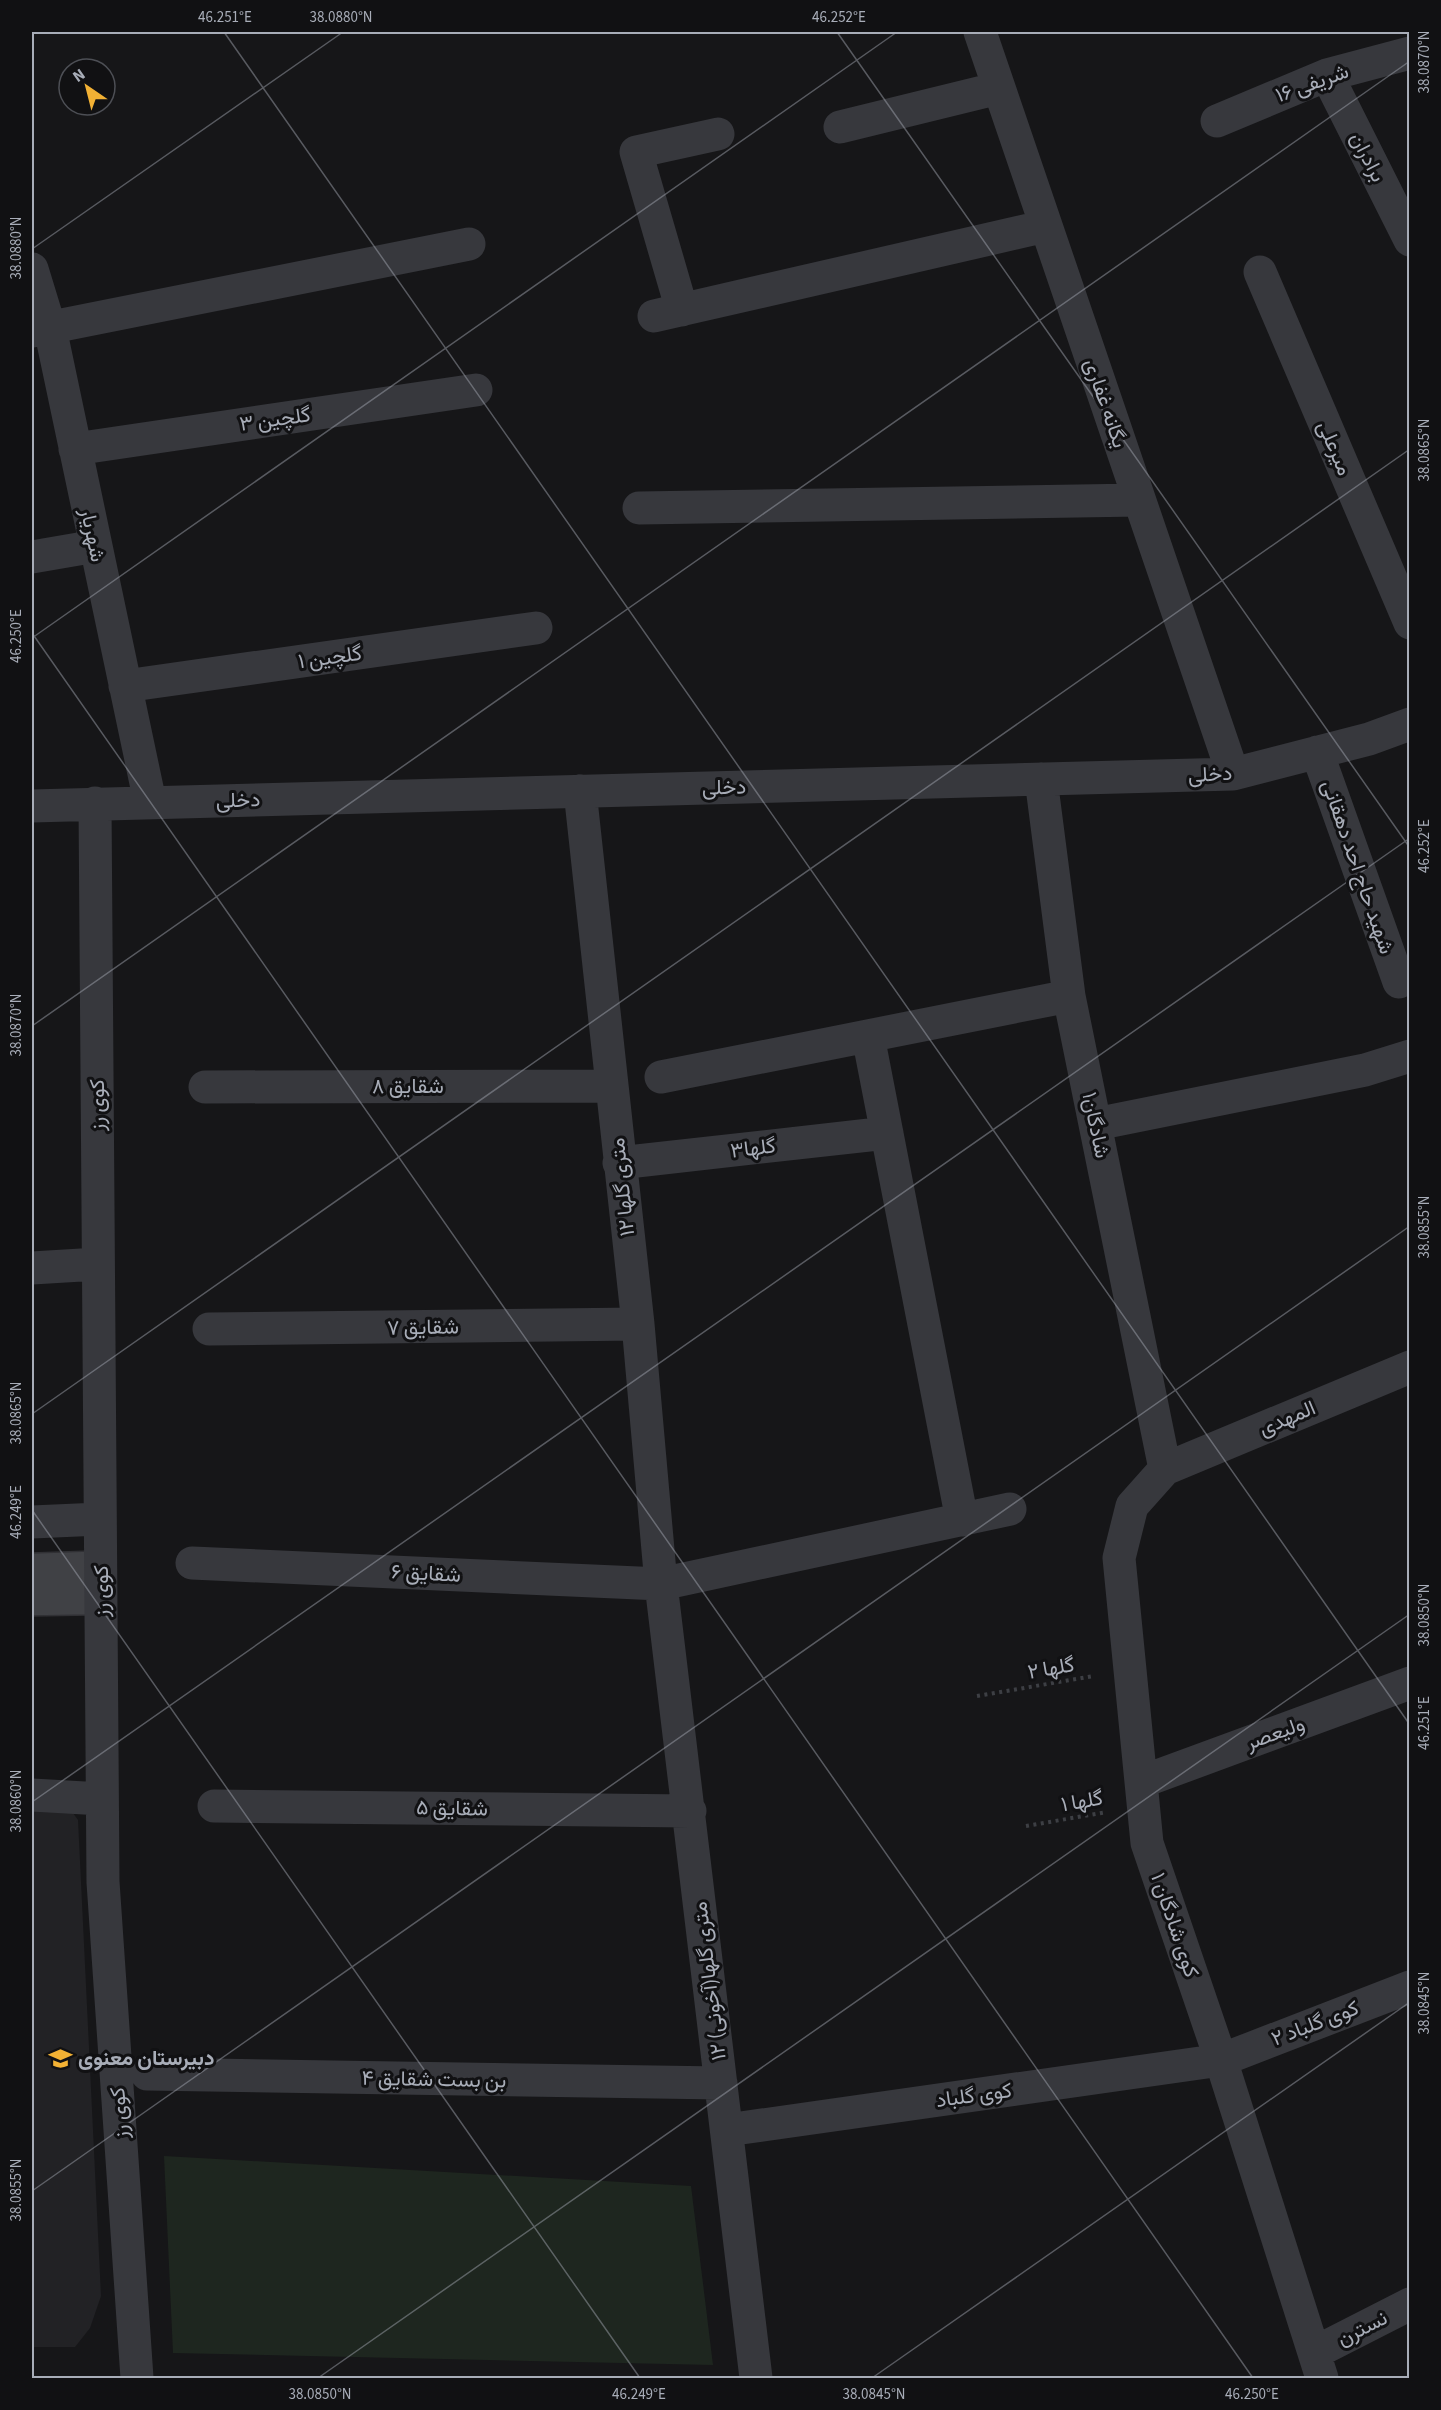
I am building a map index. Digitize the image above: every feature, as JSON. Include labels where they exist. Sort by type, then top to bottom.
[{"type":"street","name":"یگانه غفاری","points":[[980,32],[1233,774]]},
{"type":"street","name":"شریفی ۱۶","points":[[1217,121],[1327,75],[1410,53]]},
{"type":"street","name":"برادران","points":[[1327,75],[1410,240]]},
{"type":"street","points":[[840,127],[999,88]]},
{"type":"street","points":[[718,134],[636,152],[668,313],[1046,226]]},
{"type":"street","points":[[41,330],[469,244]]},
{"type":"street","name":"شهریار","points":[[32,269],[41,330],[75,449],[150,802]]},
{"type":"street","name":"میرعلی","points":[[1260,272],[1410,623]]},
{"type":"street","name":"گلچین ۳","points":[[75,449],[476,390]]},
{"type":"street","points":[[639,508],[1139,500]]},
{"type":"street","points":[[32,557],[96,546]]},
{"type":"street","name":"گلچین ۱","points":[[125,686],[536,628]]},
{"type":"street","name":"دخلی","points":[[32,806],[1233,774],[1369,739],[1410,724]]},
{"type":"street","name":"شهید حاج احد دهقانی","points":[[1317,752],[1399,982]]},
{"type":"street","name":"شادگان۱","points":[[1041,779],[1069,996],[1165,1469]]},
{"type":"street","name":"۱۲ متری گلها","points":[[580,791],[638,1324],[661,1584]]},
{"type":"street","name":"کوی رز","points":[[94,803],[103,1882],[137,2379]]},
{"type":"street","points":[[661,1077],[1069,996]]},
{"type":"street","points":[[868,1036],[962,1520]]},
{"type":"street","points":[[1096,1124],[1365,1070],[1410,1056]]},
{"type":"street","name":"شقایق ۸","points":[[205,1087],[611,1086]]},
{"type":"street","name":"گلها۳","points":[[619,1163],[887,1132]]},
{"type":"street","points":[[32,1268],[98,1264]]},
{"type":"street","name":"شقایق ۷","points":[[209,1329],[638,1324]]},
{"type":"street","name":"المهدی","points":[[1165,1469],[1410,1367]]},
{"type":"street","name":"کوی شادگان ۱","points":[[1165,1469],[1132,1506],[1119,1558],[1147,1843],[1221,2060],[1318,2366]]},
{"type":"street","name":"شقایق ۶","points":[[192,1563],[661,1584],[1010,1509]]},
{"type":"street","points":[[32,1522],[100,1519]]},
{"type":"street","name":"۱۲ متری گلها(آخونی)","points":[[661,1584],[690,1811],[756,2379]]},
{"type":"street","name":"ولیعصر","points":[[1142,1794],[1410,1683]]},
{"type":"street","points":[[32,1795],[102,1799]]},
{"type":"street","name":"شقایق ۵","points":[[214,1806],[690,1811]]},
{"type":"street","name":"کوی گلباد ۲","points":[[1221,2060],[1410,1987]]},
{"type":"street","name":"کوی گلباد","points":[[727,2130],[1221,2060]]},
{"type":"street","name":"بن بست شقایق ۴","points":[[147,2074],[721,2083]]},
{"type":"street","name":"نسترن","points":[[1318,2366],[1410,2304]]},
{"type":"path","name":"گلها ۲","points":[[977,1696],[1130,1670]]},
{"type":"path","name":"گلها ۱","points":[[1026,1826],[1142,1794]]},
{"type":"shaded area","name":"دبیرستان معنوی","points":[[32,1794],[60,1795],[78,1820],[101,2296],[90,2328],[75,2347],[32,2347]]},
{"type":"shaded area","points":[[164,2156],[691,2186],[713,2365],[173,2353]]},
{"type":"building","points":[[89,1551],[90,1615],[32,1616],[32,1553]]},
{"type":"place","name":"دبیرستان معنوی","points":[[60,2058]]}]
